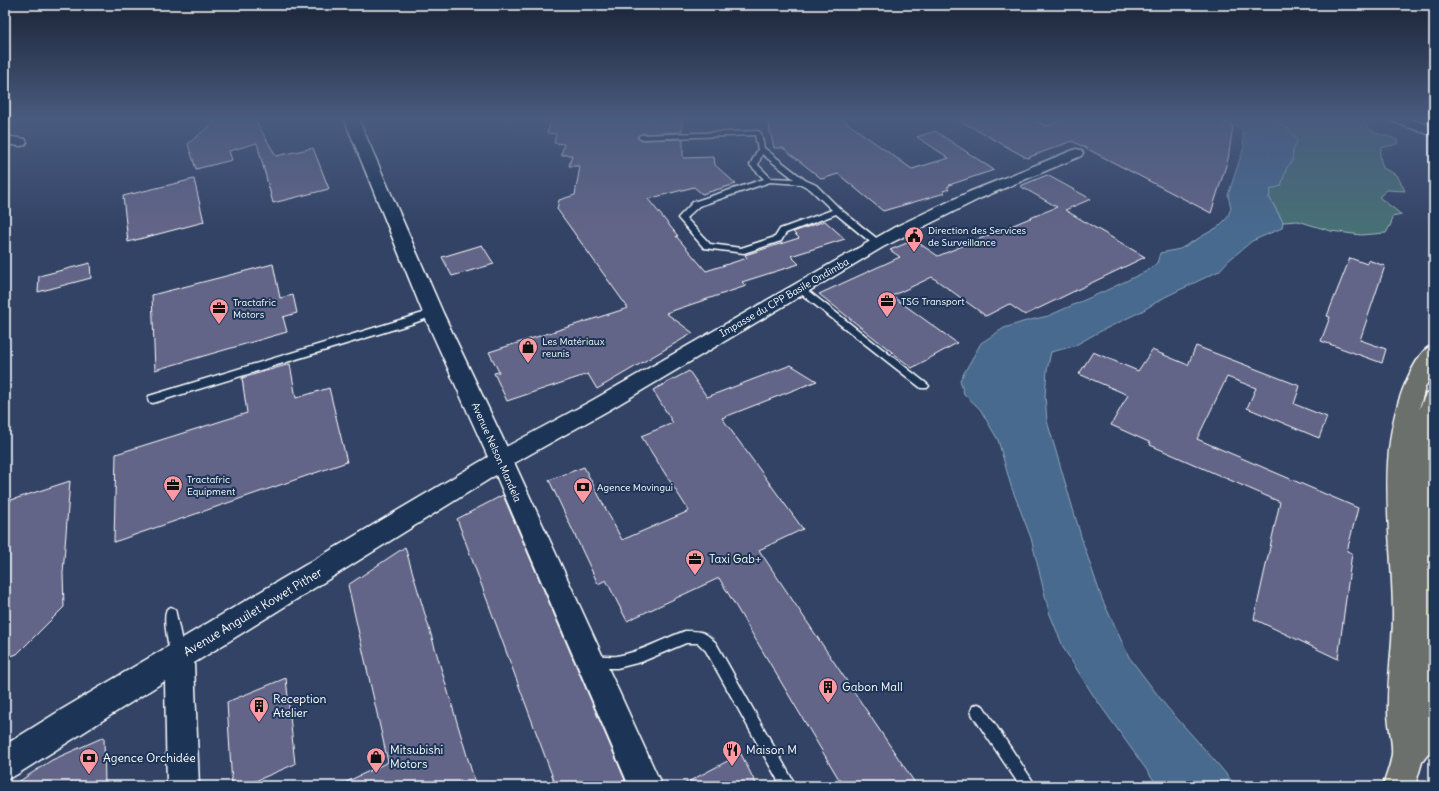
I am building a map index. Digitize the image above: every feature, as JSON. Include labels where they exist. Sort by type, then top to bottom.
[{"type":"main road","name":"Avenue Nelson Mandela","points":[[367,155],[433,312],[501,460],[646,786]]},
{"type":"main road","points":[[1408,754],[1402,701],[1407,614],[1398,498],[1400,456],[1404,424],[1414,389],[1426,362],[1434,352]]},
{"type":"main road","points":[[1399,786],[1408,754],[1432,722],[1433,615],[1429,512],[1423,488],[1423,445],[1430,410],[1434,400]]},
{"type":"main road","name":"Avenue Anguilet Kowet Pither","points":[[5,764],[72,721],[179,658],[501,460]]},
{"type":"main road","points":[[179,658],[183,786]]},
{"type":"street","name":"Impasse du CPP Basile Ondimba","points":[[501,460],[601,405],[799,288],[918,221],[978,193],[1071,155]]},
{"type":"lane","points":[[758,155],[754,165],[769,180]]},
{"type":"lane","points":[[768,155],[802,182],[813,187],[837,211],[877,243]]},
{"type":"lane","points":[[802,182],[769,180],[696,204],[682,218],[707,246],[741,251],[778,239],[783,231],[837,211]]},
{"type":"lane","points":[[799,288],[924,386]]},
{"type":"lane","points":[[153,399],[401,324],[433,312]]},
{"type":"lane","points":[[171,613],[174,639],[179,658]]},
{"type":"lane","points":[[591,662],[617,662],[641,656],[686,637],[701,637],[711,647],[789,786]]},
{"type":"lane","points":[[978,711],[1029,786]]},
{"type":"green space","points":[[1293,155],[1380,155],[1383,168],[1397,175],[1405,191],[1387,190],[1379,197],[1402,215],[1392,217],[1391,224],[1386,233],[1361,235],[1331,231],[1298,221],[1283,222],[1269,197],[1271,189],[1281,185],[1287,167],[1292,161]]},
{"type":"water","points":[[1241,155],[1293,155],[1292,161],[1287,167],[1281,186],[1271,189],[1269,197],[1283,222],[1282,228],[1252,241],[1228,261],[1219,271],[1165,297],[1142,311],[1074,346],[1051,352],[1047,370],[1045,396],[1047,421],[1083,543],[1102,599],[1129,657],[1166,706],[1236,786],[1158,786],[1093,695],[1064,649],[1049,612],[1031,538],[1011,486],[998,440],[980,409],[964,394],[960,380],[981,343],[1004,328],[1048,316],[1105,291],[1147,271],[1157,263],[1160,253],[1180,249],[1218,227],[1227,218],[1231,208],[1228,195]]},
{"type":"building","points":[[191,155],[230,155],[232,160],[196,169]]},
{"type":"building","points":[[260,155],[316,155],[329,189],[273,203]]},
{"type":"building","points":[[561,155],[683,155],[683,158],[714,157],[715,165],[736,184],[702,194],[694,187],[648,199],[678,236],[676,236],[706,271],[747,258],[745,255],[799,238],[793,232],[825,221],[845,239],[791,256],[799,264],[742,282],[746,286],[666,313],[693,333],[597,389],[588,374],[507,401],[494,373],[499,372],[489,352],[628,308],[557,209],[559,200],[575,195],[580,166],[569,166],[572,155]]},
{"type":"building","points":[[792,155],[892,155],[912,169],[949,158],[944,155],[971,155],[994,170],[949,185],[950,186],[947,187],[949,189],[943,191],[945,193],[883,211],[838,174],[822,179]]},
{"type":"building","points":[[1021,155],[1035,155],[1027,158]]},
{"type":"building","points":[[1099,155],[1229,155],[1211,213]]},
{"type":"building","points":[[1047,175],[1091,199],[1065,210],[1145,257],[1025,315],[1009,304],[986,316],[932,277],[892,296],[957,343],[912,368],[819,294],[900,257],[890,250],[914,240],[938,256],[1057,207],[1020,186]]},
{"type":"building","points":[[194,179],[204,222],[128,242],[123,196]]},
{"type":"building","points":[[482,245],[494,264],[452,276],[442,257]]},
{"type":"building","points":[[1350,258],[1367,264],[1368,260],[1385,266],[1360,340],[1386,349],[1382,363],[1321,341],[1330,317],[1327,316]]},
{"type":"building","points":[[90,263],[91,278],[38,292],[39,276]]},
{"type":"building","name":"Tractafric Motors","points":[[273,264],[280,298],[293,295],[297,313],[283,317],[287,332],[155,370],[152,295]]},
{"type":"building","points":[[1196,346],[1300,386],[1294,404],[1327,417],[1319,438],[1247,408],[1256,388],[1227,377],[1197,439],[1358,508],[1347,551],[1352,553],[1338,659],[1254,619],[1280,502],[1150,445],[1151,443],[1111,425],[1128,395],[1079,374],[1093,352],[1138,371],[1152,350],[1188,365]]},
{"type":"building","name":"Tractafric Equipment","points":[[290,364],[296,398],[329,388],[347,462],[114,542],[116,454],[247,413],[242,378]]},
{"type":"building","points":[[791,365],[817,381],[722,418],[803,529],[759,550],[917,786],[843,786],[719,578],[627,621],[606,580],[598,584],[549,480],[584,467],[622,540],[689,511],[641,436],[673,423],[653,390],[689,371],[707,397]]},
{"type":"building","points":[[70,481],[63,573],[64,607],[17,654],[5,658],[5,502]]},
{"type":"building","points":[[503,495],[625,780],[614,786],[556,786],[457,519]]},
{"type":"building","points":[[405,547],[476,786],[338,786],[388,762],[348,585]]},
{"type":"building","name":"Reception Atelier","points":[[286,678],[295,764],[244,786],[232,786],[227,702]]},
{"type":"building","points":[[104,737],[105,786],[12,786],[52,760]]},
{"type":"building","name":"Maison M","points":[[741,754],[757,786],[680,786]]},
{"type":"place","name":"Direction des Services de Surveillance","points":[[914,253]]},
{"type":"place","name":"TSG Transport","points":[[887,318]]},
{"type":"place","name":"Tractafric Motors","points":[[219,325]]},
{"type":"place","name":"Les Matériaux reunis","points":[[528,364]]},
{"type":"place","name":"Tractafric Equipment","points":[[173,502]]},
{"type":"place","name":"Agence Movingui","points":[[583,504]]},
{"type":"place","name":"Taxi Gab+","points":[[695,576]]},
{"type":"place","name":"Gabon Mall","points":[[828,704]]},
{"type":"place","name":"Reception Atelier","points":[[259,723]]},
{"type":"place","name":"Maison M","points":[[732,767]]},
{"type":"place","name":"Mitsubishi Motors","points":[[376,774]]},
{"type":"place","name":"Agence Orchidée","points":[[89,775]]}]
